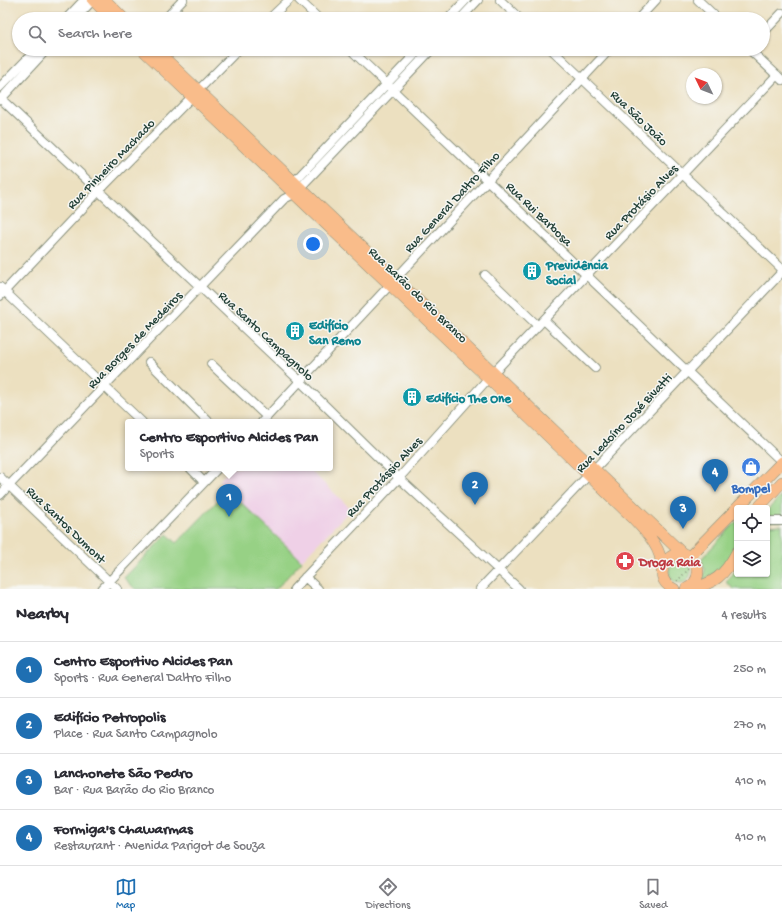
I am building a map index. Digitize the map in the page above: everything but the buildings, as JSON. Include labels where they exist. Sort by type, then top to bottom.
[{"type":"main road","points":[[93,0],[105,12]]},
{"type":"main road","points":[[105,0],[117,12]]},
{"type":"main road","name":"Rua Barão do Rio Branco","points":[[150,56],[195,93]]},
{"type":"main road","name":"Rua Barão do Rio Branco","points":[[161,56],[195,93],[293,190],[393,281],[591,472],[689,558]]},
{"type":"main road","points":[[740,505],[782,462]]},
{"type":"main road","name":"Rua Barão do Rio Branco","points":[[591,472],[653,540],[660,556],[663,579],[667,587]]},
{"type":"main road","points":[[761,505],[782,482]]},
{"type":"main road","points":[[689,558],[734,511]]},
{"type":"main road","points":[[662,569],[668,559],[672,556],[689,558]]},
{"type":"main road","points":[[689,558],[698,573],[697,578],[689,588]]},
{"type":"main road","points":[[689,588],[711,581],[722,575],[734,558]]},
{"type":"street","points":[[73,12],[84,0]]},
{"type":"street","points":[[82,12],[93,0]]},
{"type":"street","points":[[172,12],[183,0]]},
{"type":"street","points":[[276,12],[289,0]]},
{"type":"street","points":[[299,0],[311,12]]},
{"type":"street","points":[[455,12],[466,0]]},
{"type":"street","points":[[467,12],[478,0]]},
{"type":"street","points":[[500,0],[513,12]]},
{"type":"street","points":[[645,12],[656,0]]},
{"type":"street","points":[[698,0],[711,12]]},
{"type":"street","points":[[770,26],[782,13]]},
{"type":"street","points":[[0,87],[30,56]]},
{"type":"street","points":[[0,99],[40,56]]},
{"type":"street","name":"Rua Pinheiro Machado","points":[[2,292],[232,56]]},
{"type":"street","name":"Rua Rui Barbosa","points":[[357,56],[782,462]]},
{"type":"street","name":"Rua Borges de Medeiros","points":[[0,495],[293,190],[386,84],[413,56]]},
{"type":"street","points":[[293,190],[425,56]]},
{"type":"street","name":"Rua São João","points":[[558,56],[782,271]]},
{"type":"street","name":"Rua General Daltro Filho","points":[[266,419],[603,56]]},
{"type":"street","points":[[757,56],[779,77]]},
{"type":"street","name":"Rua Protásio Alves","points":[[491,375],[682,174],[779,77]]},
{"type":"street","name":"Rua Santo Campagnolo","points":[[0,99],[99,191],[399,478],[519,589]]},
{"type":"street","name":"Rua Ledoíno José Bivatti","points":[[480,589],[688,372],[782,271]]},
{"type":"street","points":[[485,275],[595,368]]},
{"type":"street","points":[[2,292],[139,419]]},
{"type":"street","points":[[149,362],[206,419]]},
{"type":"street","points":[[211,364],[264,419]]},
{"type":"street","name":"Rua Protássio Alves","points":[[294,589],[399,478],[491,375]]},
{"type":"street","points":[[193,471],[204,482]]},
{"type":"street","points":[[102,589],[215,471]]},
{"type":"street","name":"Rua Santos Dumont","points":[[0,477],[117,589]]},
{"type":"street","points":[[770,522],[782,521]]},
{"type":"street","points":[[305,577],[318,589]]},
{"type":"street","points":[[689,588],[708,589]]},
{"type":"path","points":[[667,587],[689,558]]},
{"type":"shaded area","points":[[228,471],[311,471],[351,509],[302,560],[219,481]]},
{"type":"green space","points":[[228,490],[302,561],[276,589],[135,589],[124,578],[167,534],[177,543]]},
{"type":"green space","points":[[782,495],[782,521],[770,521],[770,507]]},
{"type":"green space","points":[[734,524],[733,553],[719,569],[702,580],[705,570],[701,559]]},
{"type":"green space","points":[[782,525],[782,589],[734,589],[726,582],[734,573],[734,577],[770,577],[770,526]]},
{"type":"green space","points":[[680,561],[688,564],[691,572],[688,580],[680,583],[672,580],[669,572],[672,564]]},
{"type":"place","name":"Previdência Social","points":[[532,271]]},
{"type":"place","name":"Edifício San Remo","points":[[295,331]]},
{"type":"place","name":"Edifício The One","points":[[412,397]]},
{"type":"place","name":"Bompel","points":[[751,467]]},
{"type":"place","name":"Formiga's Chawarmas","points":[[715,492]]},
{"type":"place","name":"Edifício Petropolis","points":[[475,505]]},
{"type":"place","name":"Centro Esportivo Alcides Pan","points":[[229,517]]},
{"type":"place","name":"Lanchonete São Pedro","points":[[683,529]]},
{"type":"place","name":"Droga Raia","points":[[625,561]]}]
